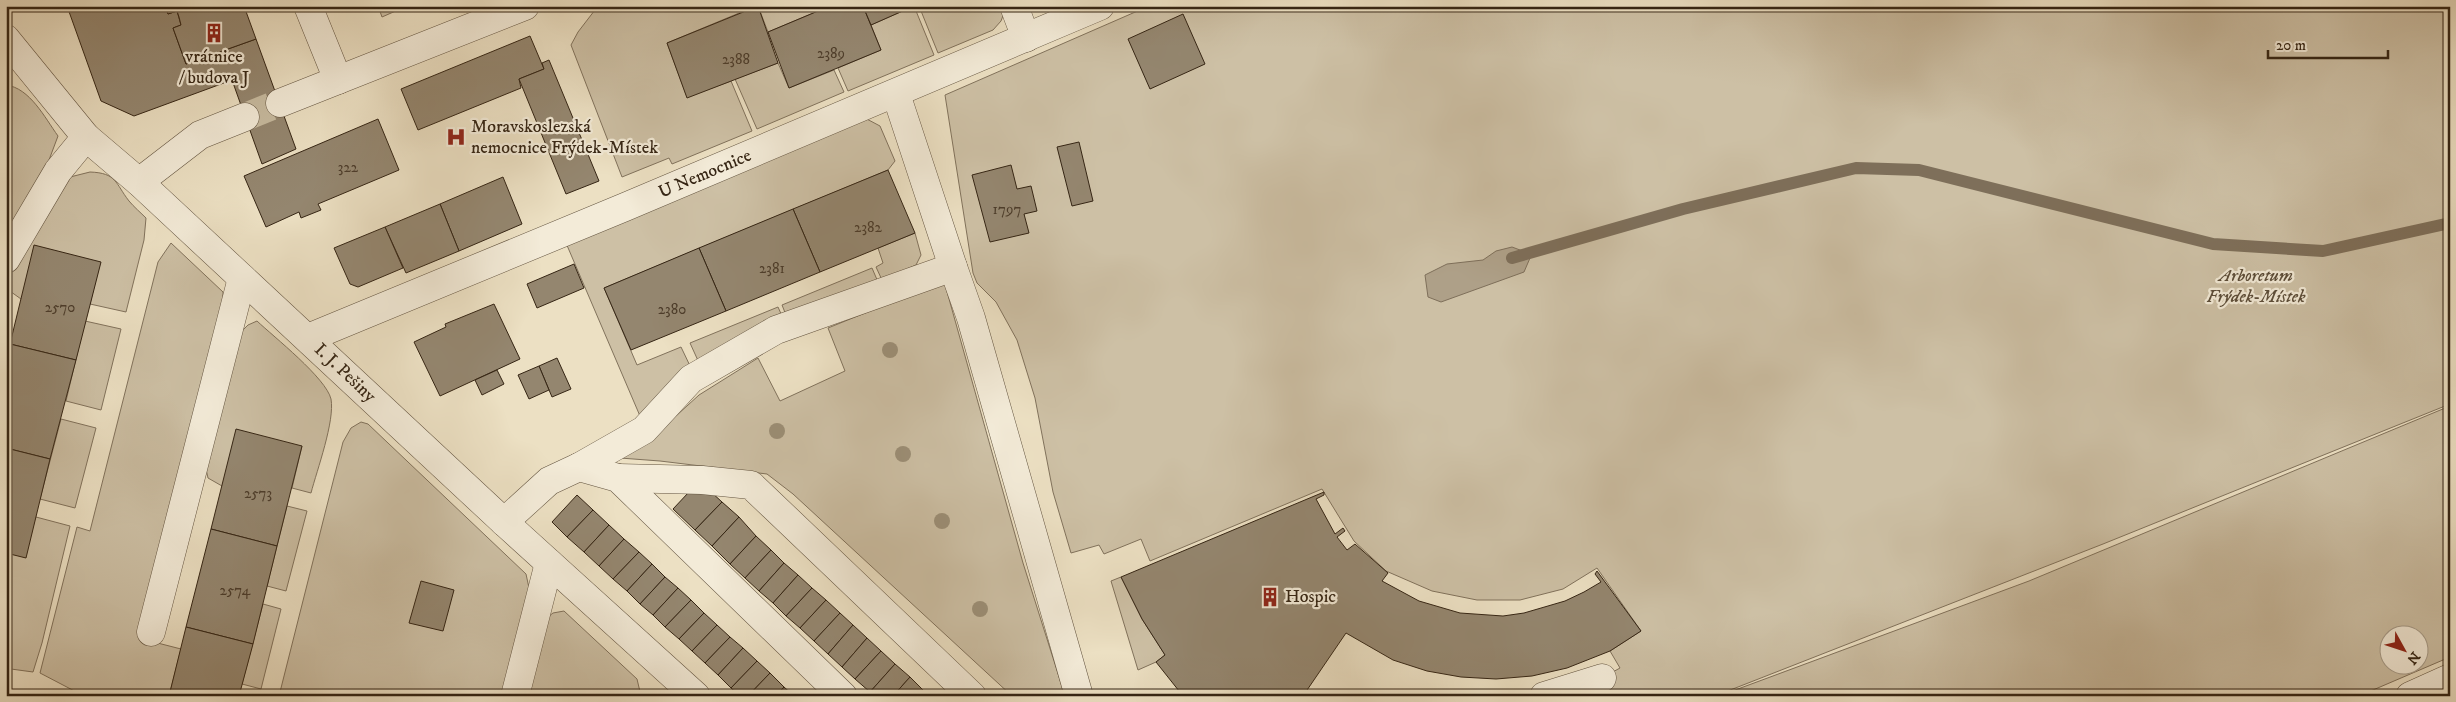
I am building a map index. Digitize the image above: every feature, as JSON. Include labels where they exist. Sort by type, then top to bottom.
[{"type":"street","points":[[308,6],[338,80]]},
{"type":"street","points":[[280,103],[338,80],[486,13],[526,6]]},
{"type":"street","points":[[1014,6],[1026,38]]},
{"type":"street","name":"U Nemocnice","points":[[308,338],[896,94],[1100,6]]},
{"type":"street","name":"I. J. Pešiny","points":[[9,47],[86,137],[139,182],[504,522],[696,696]]},
{"type":"street","points":[[896,94],[971,318],[1079,696]]},
{"type":"street","points":[[139,182],[200,134],[245,117]]},
{"type":"street","points":[[6,259],[58,171],[86,137]]},
{"type":"street","points":[[504,522],[549,481],[580,467],[644,430],[691,379],[776,330],[953,267]]},
{"type":"street","points":[[151,632],[242,278]]},
{"type":"street","points":[[580,467],[618,478],[702,480],[751,485],[972,696]]},
{"type":"street","points":[[618,478],[843,696]]},
{"type":"street","points":[[515,696],[549,563]]},
{"type":"street","points":[[1544,696],[1602,678]]},
{"type":"street","points":[[2410,696],[2450,678]]},
{"type":"green space","points":[[378,6],[407,6],[382,17]]},
{"type":"green space","points":[[598,6],[756,6],[667,43],[687,97],[731,81],[752,131],[672,164],[669,158],[622,177],[571,45],[578,32]]},
{"type":"green space","points":[[758,6],[830,6],[768,32]]},
{"type":"green space","points":[[914,6],[934,55],[848,91],[838,68],[881,50],[871,25]]},
{"type":"green space","points":[[919,6],[1006,6],[1006,8],[1001,21],[993,30],[938,53]]},
{"type":"green space","name":"Arboretum Frýdek-Místek","points":[[1149,6],[2450,6],[2450,404],[2103,544],[1715,696],[1609,696],[1602,678],[1620,668],[1610,651],[1641,631],[1597,568],[1563,589],[1520,600],[1477,600],[1432,591],[1386,571],[1354,541],[1322,489],[1150,561],[1141,539],[1104,554],[1099,545],[1071,553],[1053,492],[1035,398],[1017,340],[996,302],[977,283],[973,273],[945,95]]},
{"type":"green space","points":[[778,63],[789,88],[834,70],[844,92],[757,129],[735,79]]},
{"type":"green space","points":[[6,85],[15,87],[30,98],[58,136],[46,168],[6,240]]},
{"type":"green space","points":[[863,117],[880,126],[895,161],[888,170],[604,288],[637,365],[681,347],[692,370],[640,416],[566,243]]},
{"type":"green space","points":[[90,172],[106,174],[111,177],[129,201],[146,218],[144,240],[126,312],[90,304],[100,262],[21,299],[7,289],[7,278],[61,185],[70,177]]},
{"type":"green space","points":[[915,233],[921,255],[916,265],[882,280],[876,267],[883,263],[878,248]]},
{"type":"green space","points":[[171,243],[223,292],[142,639],[181,649],[169,696],[84,696],[40,673],[77,527],[90,531],[158,262]]},
{"type":"green space","points":[[872,268],[878,282],[786,315],[782,305]]},
{"type":"green space","points":[[944,281],[1023,563],[1065,696],[1012,696],[793,494],[767,474],[620,458],[653,437],[699,395],[758,358],[780,401],[845,371],[828,328]]},
{"type":"green space","points":[[778,307],[782,316],[700,365],[690,343]]},
{"type":"green space","points":[[85,321],[121,329],[101,410],[66,401]]},
{"type":"green space","points":[[257,321],[310,369],[327,390],[331,399],[332,408],[328,432],[311,493],[292,488],[302,446],[222,486],[208,478],[204,460],[239,334],[248,325]]},
{"type":"green space","points":[[2450,406],[2450,657],[2428,666],[2428,624],[2378,624],[2378,674],[2410,674],[2359,696],[1719,696],[2029,581]]},
{"type":"green space","points":[[61,419],[96,428],[75,508],[40,499]]},
{"type":"green space","points":[[361,422],[368,424],[526,574],[529,588],[503,696],[279,696],[343,442],[351,428]]},
{"type":"green space","points":[[287,506],[307,511],[286,591],[267,586]]},
{"type":"green space","points":[[36,517],[70,526],[42,643],[33,672],[11,669],[6,684],[6,553]]},
{"type":"green space","points":[[1121,577],[1142,619],[1165,655],[1156,662],[1138,670],[1111,581]]},
{"type":"green space","points":[[263,604],[281,609],[261,689],[242,684]]},
{"type":"green space","points":[[564,611],[637,679],[641,696],[525,696],[544,620],[553,613]]},
{"type":"shaded area","points":[[1512,247],[1528,253],[1530,258],[1524,272],[1441,302],[1428,297],[1425,275],[1447,264],[1483,260],[1496,251]]},
{"type":"building","points":[[67,6],[165,6],[168,14],[177,11],[181,25],[173,28],[186,64],[256,39],[296,149],[262,164],[232,80],[134,116],[101,101]]},
{"type":"building","name":"vrátnice / budova J","points":[[165,6],[244,6],[256,39],[186,64],[173,28],[181,25],[177,11],[168,14]]},
{"type":"building","points":[[758,6],[778,63],[687,98],[667,43]]},
{"type":"building","points":[[830,6],[863,6],[881,50],[789,88],[768,32]]},
{"type":"building","points":[[863,6],[914,6],[871,25]]},
{"type":"building","points":[[1183,14],[1205,64],[1150,89],[1128,39]]},
{"type":"building","points":[[530,36],[544,69],[519,79],[521,88],[418,130],[401,89]]},
{"type":"building","points":[[549,60],[599,181],[566,194],[519,79],[544,69],[542,63]]},
{"type":"building","points":[[378,119],[399,170],[318,204],[321,210],[301,218],[299,212],[266,227],[244,176]]},
{"type":"building","points":[[1079,142],[1093,201],[1072,206],[1057,147]]},
{"type":"building","points":[[1011,165],[1017,189],[1031,186],[1037,211],[1024,214],[1029,233],[990,242],[972,175]]},
{"type":"building","points":[[888,170],[915,233],[820,272],[793,209]]},
{"type":"building","points":[[503,177],[522,224],[459,251],[440,204]]},
{"type":"building","points":[[440,204],[459,251],[406,273],[385,227]]},
{"type":"building","points":[[793,209],[820,272],[726,311],[699,248]]},
{"type":"building","points":[[385,227],[403,268],[358,287],[350,284],[334,248]]},
{"type":"building","points":[[34,245],[101,262],[76,360],[10,344]]},
{"type":"building","points":[[699,248],[726,311],[631,350],[604,288]]},
{"type":"building","points":[[574,264],[584,288],[537,308],[527,284]]},
{"type":"building","points":[[494,304],[520,359],[440,396],[414,342],[446,327],[445,324]]},
{"type":"building","points":[[10,344],[76,360],[50,459],[6,448],[6,358]]},
{"type":"building","points":[[557,358],[571,389],[552,397],[539,366]]},
{"type":"building","points":[[539,366],[549,390],[529,399],[518,375]]},
{"type":"building","points":[[497,370],[504,384],[482,395],[475,380]]},
{"type":"building","points":[[236,429],[302,446],[277,546],[211,529]]},
{"type":"building","points":[[6,448],[50,459],[26,558],[6,553]]},
{"type":"building","points":[[710,491],[722,502],[695,530],[673,509],[689,492]]},
{"type":"building","name":"Hospic","points":[[1324,492],[1324,495],[1316,499],[1335,534],[1343,528],[1345,531],[1337,537],[1347,550],[1355,544],[1388,573],[1382,581],[1419,601],[1460,613],[1503,616],[1524,613],[1565,601],[1584,592],[1601,582],[1595,574],[1597,571],[1641,631],[1610,651],[1567,668],[1532,676],[1496,679],[1461,677],[1427,671],[1393,660],[1346,633],[1303,696],[1198,696],[1195,693],[1192,696],[1183,696],[1156,662],[1165,655],[1142,619],[1121,577]]},
{"type":"building","points":[[577,495],[593,510],[567,537],[552,522]]},
{"type":"building","points":[[722,502],[739,517],[712,546],[695,530]]},
{"type":"building","points":[[593,510],[609,525],[584,552],[567,537]]},
{"type":"building","points":[[739,517],[756,536],[730,564],[712,546]]},
{"type":"building","points":[[609,525],[624,539],[599,566],[584,552]]},
{"type":"building","points":[[211,529],[277,546],[253,644],[186,627]]},
{"type":"building","points":[[756,536],[771,550],[745,578],[730,564]]},
{"type":"building","points":[[624,539],[639,552],[613,579],[599,566]]},
{"type":"building","points":[[771,550],[784,563],[759,591],[745,578]]},
{"type":"building","points":[[639,552],[652,564],[627,591],[613,579]]},
{"type":"building","points":[[784,563],[798,575],[773,603],[759,591]]},
{"type":"building","points":[[652,564],[665,577],[640,604],[627,591]]},
{"type":"building","points":[[798,575],[812,588],[786,616],[773,603]]},
{"type":"building","points":[[665,577],[678,588],[653,615],[640,604]]},
{"type":"building","points":[[421,581],[454,590],[443,631],[409,623]]},
{"type":"building","points":[[678,588],[691,600],[665,627],[653,615]]},
{"type":"building","points":[[812,588],[826,600],[800,628],[786,616]]},
{"type":"building","points":[[691,600],[704,613],[679,639],[665,627]]},
{"type":"building","points":[[826,600],[840,613],[814,641],[800,628]]},
{"type":"building","points":[[704,613],[717,625],[692,651],[679,639]]},
{"type":"building","points":[[840,613],[853,625],[828,654],[814,641]]},
{"type":"building","points":[[717,625],[730,637],[705,663],[692,651]]},
{"type":"building","points":[[853,625],[867,638],[842,667],[828,654]]},
{"type":"building","points":[[186,627],[253,644],[239,696],[169,696]]},
{"type":"building","points":[[730,637],[743,648],[718,675],[705,663]]},
{"type":"building","points":[[867,638],[881,651],[855,679],[842,667]]},
{"type":"building","points":[[743,648],[757,661],[731,688],[718,675]]},
{"type":"building","points":[[881,651],[895,664],[870,692],[855,679]]},
{"type":"building","points":[[757,661],[770,673],[748,696],[740,696],[731,688]]},
{"type":"building","points":[[895,664],[910,677],[893,696],[873,696],[870,692]]},
{"type":"building","points":[[770,673],[784,687],[776,696],[748,696]]},
{"type":"building","points":[[910,677],[923,690],[918,696],[893,696]]},
{"type":"building","points":[[784,687],[794,696],[776,696]]},
{"type":"waterway","points":[[1512,258],[1683,209],[1856,168],[1919,170],[2213,244],[2323,251],[2450,223]]},
{"type":"tunnel","points":[[245,117],[280,103]]},
{"type":"place","name":"vrátnice / budova J","points":[[214,33]]},
{"type":"place","name":"Moravskoslezská nemocnice Frýdek-Místek","points":[[456,137]]},
{"type":"place","name":"Hospic","points":[[1270,597]]}]
